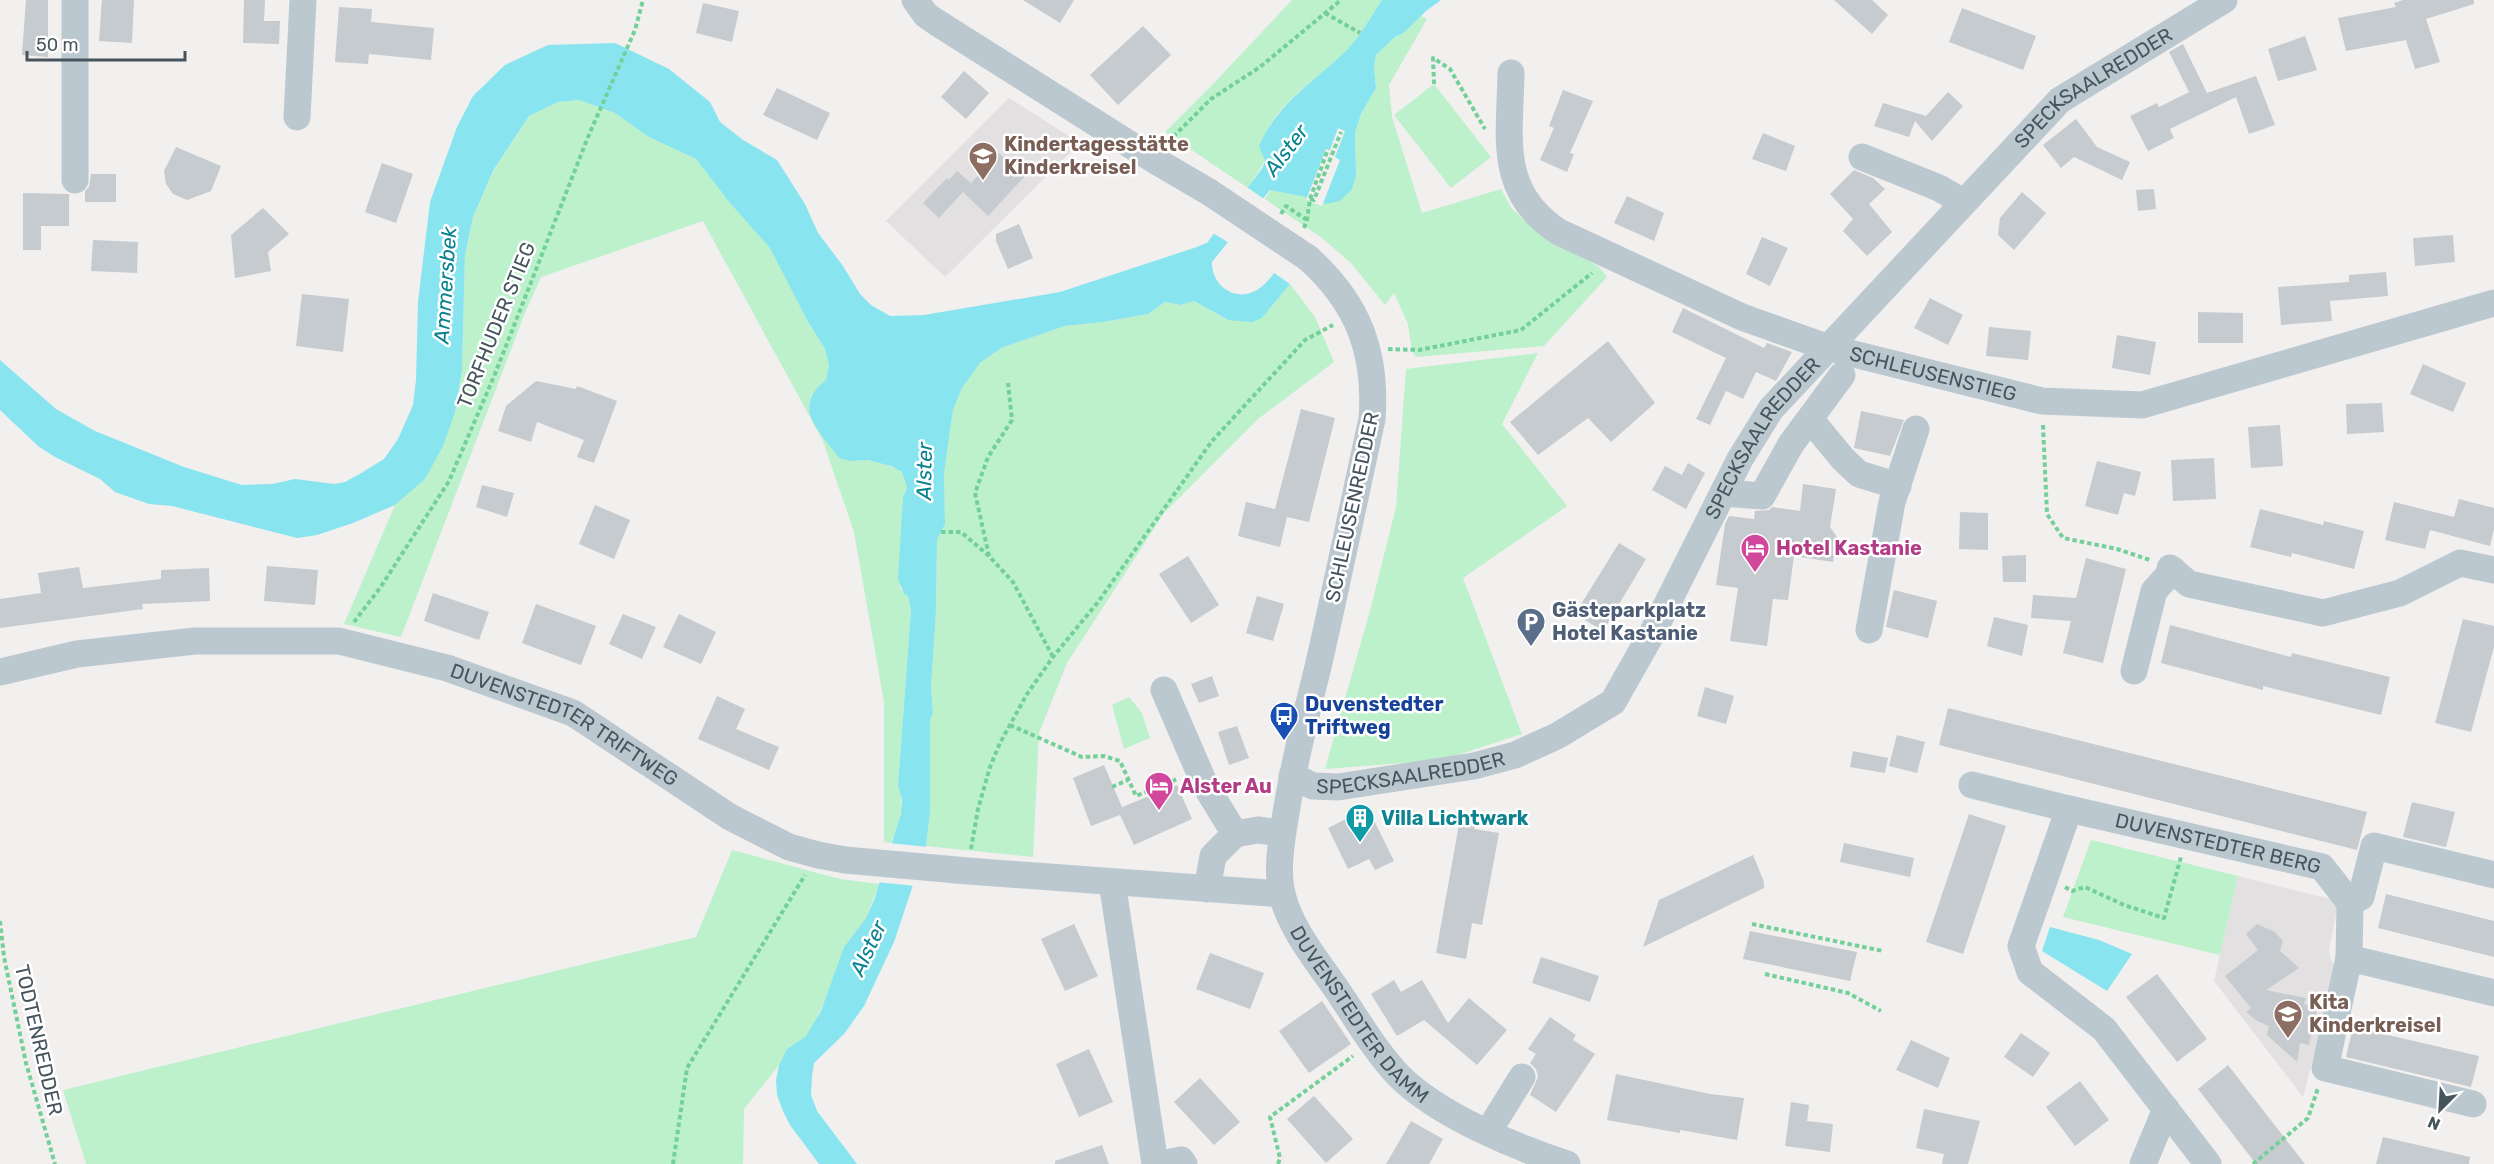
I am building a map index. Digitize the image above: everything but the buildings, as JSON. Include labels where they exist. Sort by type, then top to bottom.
[{"type":"street","points":[[75,0],[75,180]]},
{"type":"street","points":[[297,117],[303,0]]},
{"type":"street","points":[[893,0],[899,0]]},
{"type":"street","name":"SCHLEUSENREDDER","points":[[915,0],[926,15],[936,22],[1209,192],[1308,258],[1334,284],[1354,314],[1368,347],[1372,376],[1372,419],[1292,776]]},
{"type":"street","name":"SPECKSAALREDDER","points":[[1292,776],[1313,786],[1338,786],[1474,766],[1515,754],[1572,729],[1613,702],[1656,626],[1723,493],[1770,409],[2060,100],[2224,0]]},
{"type":"street","name":"SCHLEUSENSTIEG","points":[[1511,73],[1513,175],[1530,209],[1551,227],[1585,246],[1610,255],[1742,317],[1826,347],[2042,401],[2142,405],[2494,303]]},
{"type":"street","points":[[1862,157],[1939,188],[1963,202]]},
{"type":"street","points":[[1723,493],[1762,495],[1791,444],[1842,375]]},
{"type":"street","points":[[1810,419],[1842,459],[1859,474],[1898,486]]},
{"type":"street","points":[[1869,630],[1892,502],[1916,429]]},
{"type":"street","points":[[2134,671],[2152,594],[2172,569],[2189,585],[2323,613],[2400,593],[2460,563],[2494,570]]},
{"type":"street","name":"DUVENSTEDTER TRIFTWEG","points":[[0,672],[77,654],[195,641],[339,641],[447,668],[573,713],[730,817],[789,847],[818,855],[845,860],[964,871],[1282,894]]},
{"type":"street","points":[[1164,690],[1205,785],[1235,834]]},
{"type":"street","name":"DUVENSTEDTER DAMM","points":[[1292,776],[1282,833],[1280,866],[1282,894],[1298,930],[1314,957],[1373,1042],[1399,1075],[1418,1091],[1488,1132],[1533,1153],[1567,1164]]},
{"type":"street","name":"DUVENSTEDTER BERG","points":[[1972,785],[2322,867],[2350,903]]},
{"type":"street","points":[[2069,808],[2021,946],[2030,972],[2104,1029],[2208,1164]]},
{"type":"street","points":[[1207,889],[1213,856],[1235,834],[1258,830],[1282,833]]},
{"type":"street","points":[[2473,1104],[2325,1068],[2349,958],[2350,903],[2361,897],[2374,846],[2494,875]]},
{"type":"street","points":[[1112,882],[1155,1164]]},
{"type":"street","points":[[2349,958],[2494,993]]},
{"type":"street","points":[[1488,1132],[1522,1077]]},
{"type":"street","points":[[2143,1164],[2166,1109]]},
{"type":"street","points":[[1161,1164],[1181,1160],[1184,1164]]},
{"type":"path","name":"TORFHUDER STIEG","points":[[339,641],[380,588],[449,481],[495,374],[588,137],[635,30],[643,0]]},
{"type":"path","points":[[1156,161],[1171,136],[1211,99],[1260,67],[1341,0]]},
{"type":"path","points":[[1325,13],[1360,33]]},
{"type":"path","points":[[1434,84],[1433,58],[1450,69],[1485,131]]},
{"type":"path","points":[[1310,199],[1314,200],[1341,132]]},
{"type":"path","points":[[1286,206],[1307,220],[1310,199],[1328,149]]},
{"type":"path","points":[[1368,347],[1419,350],[1521,330],[1575,289],[1610,255]]},
{"type":"path","points":[[964,871],[990,767],[1027,694],[1053,657],[1098,602],[1160,511],[1212,441],[1305,340],[1354,314]]},
{"type":"path","points":[[989,556],[975,493],[988,457],[1012,420],[1008,383]]},
{"type":"path","points":[[2042,401],[2046,514],[2063,538],[2117,549],[2172,569]]},
{"type":"path","points":[[941,532],[961,532],[989,556],[1013,582],[1053,657]]},
{"type":"path","points":[[1010,725],[1082,757],[1104,756],[1120,761],[1136,796],[1177,779]]},
{"type":"path","points":[[1112,787],[1128,780]]},
{"type":"path","points":[[2045,878],[2072,891],[2085,886],[2124,905],[2164,918],[2187,836]]},
{"type":"path","points":[[673,1164],[687,1068],[818,855]]},
{"type":"path","name":"TODTENREDDER","points":[[0,921],[4,957],[26,1063],[55,1164]]},
{"type":"path","points":[[1752,924],[1883,951]]},
{"type":"path","points":[[1765,974],[1848,993],[1881,1011]]},
{"type":"path","points":[[1278,1164],[1280,1158],[1270,1117],[1373,1042]]},
{"type":"path","points":[[2253,1164],[2308,1118],[2325,1068]]},
{"type":"shaded area","name":"Kindertagesstätte Kinderkreisel","points":[[1009,98],[1080,143],[945,277],[886,221]]},
{"type":"shaded area","name":"Kita Kinderkreisel","points":[[2238,876],[2339,901],[2329,950],[2330,958],[2336,967],[2303,1097],[2214,981]]},
{"type":"green space","points":[[1292,0],[1382,0],[1345,53],[1304,87],[1276,116],[1267,131],[1263,146],[1265,161],[1248,188],[1165,132]]},
{"type":"green space","points":[[1421,16],[1427,19],[1389,85],[1392,117],[1422,213],[1501,189],[1512,209],[1530,225],[1599,267],[1607,277],[1544,346],[1416,357],[1412,351],[1408,324],[1394,293],[1385,305],[1351,263],[1322,238],[1265,199],[1271,190],[1306,197],[1325,204],[1356,176],[1355,133],[1361,114],[1376,88],[1374,67],[1376,55]]},
{"type":"green space","points":[[1434,84],[1491,157],[1451,188],[1394,115]]},
{"type":"green space","points":[[579,100],[615,113],[649,137],[696,159],[730,203],[770,247],[807,320],[825,349],[829,366],[826,381],[812,396],[809,409],[834,451],[845,460],[876,461],[902,472],[907,488],[903,497],[900,588],[908,596],[911,610],[898,784],[901,807],[899,821],[891,843],[884,842],[884,702],[854,532],[823,441],[703,221],[541,277],[525,313],[401,637],[344,624],[395,505],[425,479],[455,412],[462,370],[465,255],[473,217],[493,172],[529,116],[558,102]]},
{"type":"green space","points":[[1290,284],[1315,317],[1334,362],[1258,419],[1164,513],[1067,663],[1039,733],[1033,857],[926,846],[930,812],[930,720],[933,713],[931,687],[936,611],[937,540],[945,524],[944,473],[953,410],[962,388],[980,363],[1001,348],[1065,326],[1148,314],[1165,302],[1180,305],[1194,301],[1227,320],[1262,318]]},
{"type":"green space","points":[[1538,353],[1502,424],[1567,506],[1463,578],[1522,734],[1442,760],[1325,769],[1371,607],[1396,507],[1406,369]]},
{"type":"green space","points":[[1129,697],[1142,713],[1150,738],[1124,749],[1112,705]]},
{"type":"green space","points":[[2091,840],[2238,876],[2220,955],[2063,917]]},
{"type":"green space","points":[[732,850],[840,879],[879,884],[866,918],[844,947],[833,984],[812,1028],[806,1036],[787,1049],[779,1065],[744,1109],[743,1164],[86,1164],[63,1090],[696,937]]},
{"type":"water","points":[[1382,0],[1441,0],[1376,55],[1374,67],[1376,88],[1361,114],[1355,133],[1356,176],[1352,189],[1340,201],[1325,204],[1306,197],[1270,190],[1212,262],[1215,277],[1219,283],[1224,288],[1238,294],[1257,290],[1274,273],[1290,284],[1262,318],[1252,322],[1228,320],[1194,301],[1180,305],[1165,302],[1148,314],[1065,326],[1001,348],[980,363],[962,388],[953,410],[944,473],[945,524],[937,540],[936,611],[931,687],[933,713],[930,720],[930,812],[926,846],[894,942],[864,1006],[844,1034],[814,1063],[812,1077],[811,1095],[817,1111],[857,1164],[819,1164],[790,1125],[777,1095],[776,1080],[779,1065],[787,1049],[806,1036],[821,1011],[844,947],[866,918],[874,900],[901,814],[902,800],[898,785],[911,610],[908,596],[904,594],[898,579],[903,497],[907,488],[902,472],[891,466],[868,460],[849,461],[839,458],[817,429],[809,410],[810,400],[815,390],[826,380],[829,366],[825,349],[807,320],[770,248],[730,203],[696,159],[649,137],[615,113],[579,100],[558,102],[529,116],[493,171],[473,217],[465,255],[462,370],[455,412],[443,446],[425,479],[395,505],[353,523],[317,535],[297,538],[172,506],[149,504],[115,492],[100,479],[55,457],[38,446],[0,410],[0,360],[56,409],[95,431],[184,467],[242,485],[272,484],[295,479],[334,484],[345,482],[384,459],[398,439],[413,405],[418,302],[430,202],[457,127],[473,96],[505,65],[548,45],[615,43],[669,69],[710,102],[720,122],[743,140],[777,160],[805,204],[818,233],[843,266],[860,294],[871,305],[890,316],[924,315],[1060,292],[1207,243],[1263,167],[1265,161],[1259,146],[1275,118],[1296,95],[1349,47]]},
{"type":"water","points":[[2050,927],[2099,940],[2132,954],[2107,991],[2042,951]]},
{"type":"pier","points":[[1338,128],[1345,131],[1335,157],[1340,160],[1322,206],[1306,200],[1326,149],[1330,150]]},
{"type":"pier","points":[[1245,186],[1267,201],[1231,244],[1211,232]]},
{"type":"pier","points":[[888,843],[929,847],[916,886],[876,882]]},
{"type":"place","name":"Kindertagesstätte Kinderkreisel","points":[[983,182]]},
{"type":"place","name":"Hotel Kastanie","points":[[1755,574]]},
{"type":"place","name":"Gästeparkplatz Hotel Kastanie","points":[[1531,648]]},
{"type":"place","name":"Duvenstedter Triftweg","points":[[1284,742]]},
{"type":"place","name":"Alster Au","points":[[1159,812]]},
{"type":"place","name":"Villa Lichtwark","points":[[1360,844]]},
{"type":"place","name":"Kita Kinderkreisel","points":[[2288,1040]]},
{"type":"water label","name":"Alster","points":[[1286,150]]},
{"type":"water label","name":"Ammersbek","points":[[445,285]]},
{"type":"water label","name":"Alster","points":[[924,471]]},
{"type":"water label","name":"Alster","points":[[868,948]]}]
